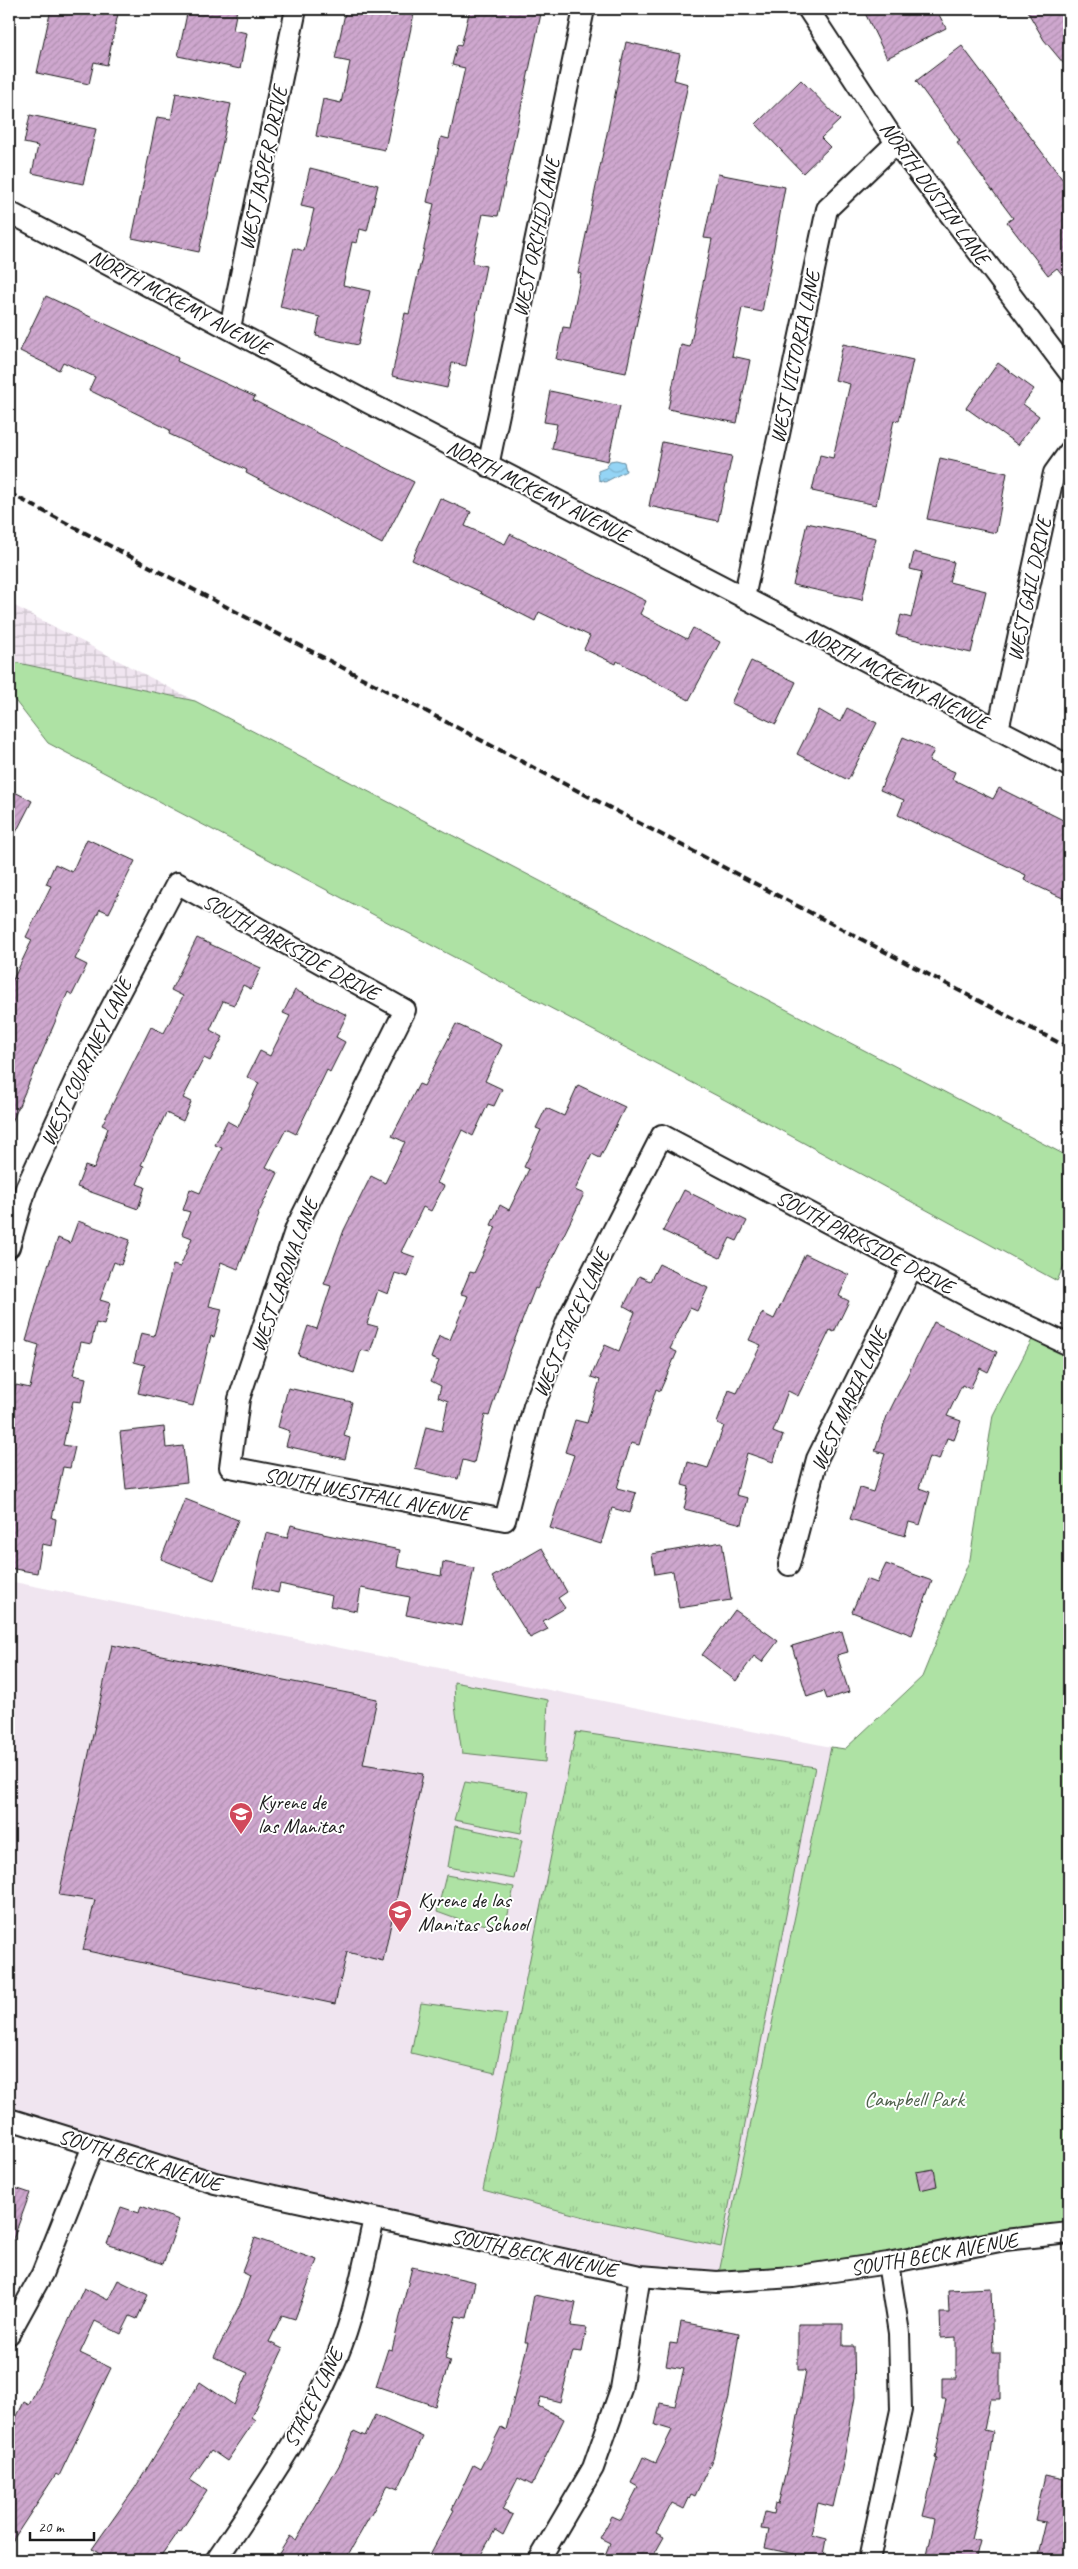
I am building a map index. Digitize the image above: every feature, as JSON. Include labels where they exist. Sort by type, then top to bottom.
[{"type":"street","name":"WEST JASPER DRIVE","points":[[230,328],[296,9]]},
{"type":"street","name":"WEST ORCHID LANE","points":[[488,466],[584,9]]},
{"type":"street","name":"NORTH DUSTIN LANE","points":[[808,9],[896,143],[1069,372]]},
{"type":"street","name":"WEST VICTORIA LANE","points":[[744,598],[827,209],[896,143]]},
{"type":"street","name":"NORTH MCKEMY AVENUE","points":[[9,212],[488,466],[1069,766]]},
{"type":"street","name":"WEST GAIL DRIVE","points":[[998,730],[1054,474],[1069,452]]},
{"type":"street","name":"SOUTH PARKSIDE DRIVE","points":[[177,883],[405,1010]]},
{"type":"street","name":"WEST COURTNEY LANE","points":[[9,1247],[18,1185],[177,883]]},
{"type":"street","name":"WEST LARONA LANE","points":[[230,1467],[239,1398],[296,1228],[405,1010]]},
{"type":"street","name":"SOUTH PARKSIDE DRIVE","points":[[662,1135],[978,1302],[1069,1345]]},
{"type":"street","name":"WEST STACEY LANE","points":[[505,1520],[534,1406],[568,1320],[662,1135]]},
{"type":"street","name":"WEST MARIA LANE","points":[[789,1565],[817,1459],[912,1267]]},
{"type":"street","name":"SOUTH WESTFALL AVENUE","points":[[230,1467],[505,1520]]},
{"type":"street","name":"SOUTH BECK AVENUE","points":[[9,2119],[215,2183],[640,2276],[718,2282],[793,2277],[888,2263],[1005,2240],[1069,2233]]},
{"type":"street","points":[[9,2334],[42,2274],[93,2146]]},
{"type":"street","name":"STACEY LANE","points":[[216,2560],[256,2501],[312,2410],[346,2334],[374,2219]]},
{"type":"street","points":[[869,2560],[901,2410],[899,2333],[888,2263]]},
{"type":"street","points":[[539,2560],[593,2468],[622,2389],[640,2276]]},
{"type":"shaded area","points":[[9,603],[195,701],[9,661]]},
{"type":"shaded area","name":"Kyrene de las Manitas School","points":[[9,1581],[831,1747],[717,2282],[398,2225],[9,2119]]},
{"type":"green space","points":[[9,661],[195,701],[1069,1157],[1069,1254],[1057,1281],[725,1100],[48,743],[9,693]]},
{"type":"green space","name":"Campbell Park","points":[[1037,1330],[1069,1345],[1069,2233],[717,2282],[831,1747],[845,1749],[922,1677],[970,1559],[993,1415]]},
{"type":"green space","points":[[454,1682],[548,1700],[545,1762],[462,1753],[455,1706]]},
{"type":"green space","points":[[576,1732],[815,1767],[721,2247],[592,2219],[483,2190]]},
{"type":"green space","points":[[465,1782],[529,1792],[521,1833],[454,1820]]},
{"type":"green space","points":[[455,1826],[522,1840],[514,1879],[448,1867]]},
{"type":"green space","points":[[446,1875],[514,1887],[505,1928],[459,1920],[437,1912]]},
{"type":"green space","points":[[421,2003],[507,2014],[495,2073],[411,2053]]},
{"type":"water","points":[[610,461],[624,462],[626,471],[605,482],[599,480],[598,471],[606,468]]},
{"type":"building","points":[[51,9],[119,9],[107,65],[94,62],[89,84],[37,73]]},
{"type":"building","points":[[188,9],[237,9],[233,30],[247,33],[240,69],[178,56]]},
{"type":"building","points":[[346,9],[415,9],[385,150],[316,136],[323,99],[341,103],[350,62],[335,59]]},
{"type":"building","points":[[470,9],[542,9],[498,216],[483,214],[472,263],[486,266],[466,366],[452,363],[447,388],[392,376],[405,313],[409,314],[434,204],[427,202],[441,137],[449,139],[465,68],[452,65],[457,45],[461,46]]},
{"type":"building","points":[[863,9],[936,9],[946,28],[887,58]]},
{"type":"building","points":[[1026,9],[1069,9],[1069,70],[1044,40]]},
{"type":"building","points":[[626,42],[680,54],[674,80],[688,84],[626,373],[556,359],[563,327],[570,328],[581,274],[578,273]]},
{"type":"building","points":[[962,46],[1069,188],[1069,283],[1057,268],[1048,275],[1007,222],[1013,218],[957,143],[960,141],[916,81]]},
{"type":"building","points":[[801,80],[840,120],[821,138],[830,147],[803,173],[756,124]]},
{"type":"building","points":[[176,93],[231,104],[199,252],[132,238],[157,117],[171,119]]},
{"type":"building","points":[[30,115],[96,129],[83,184],[32,173],[38,146],[24,143]]},
{"type":"building","points":[[310,168],[378,185],[367,231],[360,229],[357,243],[352,242],[343,285],[370,291],[358,345],[316,336],[320,317],[280,307],[294,248],[304,251],[314,209],[301,206]]},
{"type":"building","points":[[718,174],[785,187],[762,312],[742,308],[732,356],[750,360],[737,423],[668,409],[681,345],[690,347],[712,239],[704,238]]},
{"type":"building","points":[[46,296],[178,358],[177,361],[255,397],[253,400],[414,482],[382,544],[246,473],[247,470],[169,434],[170,430],[89,390],[95,377],[63,362],[59,370],[20,351]]},
{"type":"building","points":[[843,344],[913,360],[899,421],[894,420],[876,505],[812,491],[820,455],[833,458],[850,384],[835,380]]},
{"type":"building","points":[[998,363],[1034,389],[1023,404],[1039,416],[1018,445],[966,408]]},
{"type":"building","points":[[550,391],[620,406],[608,461],[552,449],[557,424],[544,422]]},
{"type":"building","points":[[662,442],[732,456],[718,521],[649,506]]},
{"type":"building","points":[[940,458],[1007,473],[996,533],[927,519]]},
{"type":"building","points":[[440,498],[471,512],[465,526],[505,544],[510,534],[646,601],[640,614],[687,639],[693,628],[720,642],[689,700],[617,661],[616,664],[584,649],[590,636],[539,612],[535,621],[481,592],[412,560]]},
{"type":"building","points":[[807,523],[876,538],[862,600],[793,585]]},
{"type":"building","points":[[914,552],[954,562],[949,582],[986,591],[971,653],[896,635],[901,615],[911,618],[922,572],[910,569]]},
{"type":"building","points":[[751,661],[796,682],[776,724],[731,703]]},
{"type":"building","points":[[847,708],[877,723],[848,780],[797,754],[819,710],[840,722]]},
{"type":"building","points":[[903,737],[934,750],[929,761],[955,772],[952,779],[993,799],[999,788],[1069,823],[1069,901],[1024,880],[1026,875],[898,815],[904,800],[880,790]]},
{"type":"building","points":[[9,789],[32,801],[9,846]]},
{"type":"building","points":[[87,839],[135,861],[109,913],[100,909],[75,959],[87,965],[72,995],[68,992],[9,1129],[9,988],[32,940],[26,937],[51,886],[46,884],[55,864],[72,872]]},
{"type":"building","points":[[197,938],[261,968],[251,989],[243,985],[234,1005],[223,1001],[210,1030],[223,1037],[210,1061],[204,1058],[183,1098],[191,1102],[183,1121],[166,1113],[141,1165],[144,1166],[137,1184],[145,1187],[138,1209],[77,1187],[85,1166],[94,1169],[108,1128],[102,1125],[151,1027],[164,1033],[183,996],[171,990]]},
{"type":"building","points":[[295,990],[347,1015],[336,1037],[345,1042],[330,1072],[327,1070],[296,1134],[286,1129],[266,1167],[278,1173],[258,1214],[238,1269],[221,1262],[209,1306],[222,1309],[214,1337],[211,1336],[193,1406],[138,1393],[145,1365],[134,1362],[141,1333],[154,1336],[173,1265],[180,1267],[192,1238],[182,1234],[190,1212],[183,1210],[190,1189],[200,1193],[222,1148],[215,1145],[227,1121],[238,1127],[259,1083],[247,1077],[260,1051],[270,1056],[290,1016],[283,1013]]},
{"type":"building","points":[[456,1024],[502,1045],[485,1081],[502,1089],[494,1106],[488,1104],[473,1136],[462,1130],[437,1183],[444,1186],[431,1211],[423,1207],[401,1252],[415,1257],[408,1277],[395,1273],[388,1294],[378,1290],[367,1324],[378,1327],[370,1352],[361,1350],[354,1373],[298,1355],[308,1326],[317,1329],[331,1286],[324,1284],[344,1230],[371,1176],[385,1183],[405,1142],[392,1136],[419,1084],[424,1086]]},
{"type":"building","points":[[578,1085],[625,1107],[600,1158],[592,1154],[575,1190],[584,1194],[537,1289],[535,1288],[509,1354],[489,1416],[485,1415],[474,1463],[463,1460],[458,1479],[415,1469],[426,1427],[442,1431],[448,1401],[438,1397],[441,1386],[431,1381],[439,1361],[431,1358],[439,1336],[450,1340],[468,1296],[461,1294],[470,1272],[474,1273],[496,1227],[491,1225],[500,1205],[509,1210],[529,1169],[524,1167],[541,1130],[536,1128],[546,1108],[564,1116]]},
{"type":"building","points":[[684,1190],[747,1221],[737,1241],[730,1238],[720,1258],[663,1231]]},
{"type":"building","points":[[78,1221],[130,1240],[121,1265],[114,1262],[100,1300],[110,1303],[104,1325],[96,1323],[91,1344],[81,1342],[73,1375],[86,1378],[81,1402],[73,1401],[63,1445],[75,1447],[70,1468],[63,1467],[52,1518],[56,1519],[52,1546],[42,1544],[37,1573],[9,1568],[9,1414],[16,1385],[30,1388],[39,1345],[26,1341],[58,1238],[70,1243]]},
{"type":"building","points":[[805,1254],[849,1275],[839,1296],[849,1301],[834,1332],[830,1330],[798,1396],[788,1391],[773,1432],[783,1436],[773,1462],[747,1453],[736,1495],[748,1498],[742,1524],[684,1509],[689,1487],[682,1485],[688,1462],[708,1468],[724,1426],[717,1423],[729,1390],[737,1393],[761,1345],[749,1340],[762,1313],[774,1319]]},
{"type":"building","points":[[659,1264],[708,1288],[697,1311],[690,1308],[670,1349],[677,1352],[660,1391],[656,1389],[639,1445],[631,1443],[617,1488],[636,1493],[630,1513],[612,1508],[601,1544],[550,1528],[574,1455],[565,1452],[575,1420],[587,1423],[600,1380],[591,1377],[605,1345],[619,1351],[635,1312],[624,1306],[639,1276],[650,1281]]},
{"type":"building","points":[[934,1322],[997,1352],[988,1372],[980,1368],[970,1389],[962,1385],[947,1416],[961,1421],[954,1440],[947,1438],[939,1460],[929,1457],[919,1488],[930,1492],[920,1525],[909,1522],[905,1536],[850,1519],[860,1488],[873,1492],[885,1454],[875,1451],[887,1416]]},
{"type":"building","points":[[288,1388],[352,1402],[344,1436],[350,1438],[345,1459],[286,1446],[290,1431],[278,1427]]},
{"type":"building","points":[[164,1427],[166,1448],[183,1446],[187,1482],[126,1489],[120,1432]]},
{"type":"building","points":[[185,1499],[238,1520],[214,1580],[161,1559]]},
{"type":"building","points":[[291,1525],[323,1534],[400,1550],[397,1567],[441,1576],[443,1562],[474,1568],[462,1626],[406,1615],[410,1597],[361,1588],[357,1611],[330,1606],[332,1596],[280,1584],[278,1593],[253,1587],[266,1533],[287,1538]]},
{"type":"building","points":[[722,1542],[731,1600],[679,1608],[673,1571],[655,1574],[652,1554]]},
{"type":"building","points":[[542,1548],[567,1592],[558,1598],[565,1608],[543,1621],[548,1629],[530,1638],[492,1577]]},
{"type":"building","points":[[886,1564],[932,1581],[912,1635],[852,1612],[866,1579],[877,1583]]},
{"type":"building","points":[[735,1610],[778,1641],[762,1662],[754,1656],[736,1681],[702,1655]]},
{"type":"building","points":[[842,1631],[848,1652],[837,1655],[849,1692],[827,1699],[824,1691],[807,1697],[792,1646]]},
{"type":"building","name":"Kyrene de las Manitas","points":[[112,1645],[377,1699],[363,1764],[423,1774],[383,1961],[347,1952],[335,2004],[83,1950],[95,1900],[59,1895]]},
{"type":"building","points":[[934,2169],[937,2186],[920,2190],[916,2172]]},
{"type":"building","points":[[9,2186],[30,2193],[11,2245],[9,2245]]},
{"type":"building","points":[[141,2206],[179,2220],[163,2264],[107,2244],[121,2207],[139,2213]]},
{"type":"building","points":[[255,2238],[317,2260],[295,2319],[282,2315],[269,2342],[283,2349],[251,2417],[255,2420],[227,2461],[211,2450],[190,2480],[207,2491],[180,2532],[178,2531],[158,2560],[109,2560],[92,2549],[135,2488],[200,2382],[234,2405],[248,2373],[214,2357],[241,2302],[250,2276],[242,2272]]},
{"type":"building","points":[[412,2267],[475,2282],[467,2318],[456,2316],[445,2359],[450,2361],[435,2406],[376,2386],[388,2349],[392,2350]]},
{"type":"building","points":[[118,2280],[148,2295],[137,2319],[130,2316],[121,2334],[95,2321],[80,2353],[111,2368],[59,2476],[56,2474],[9,2546],[9,2432],[24,2402],[29,2405],[84,2288],[108,2300]]},
{"type":"building","points":[[991,2288],[993,2353],[1000,2353],[1000,2399],[990,2399],[984,2430],[993,2432],[986,2479],[971,2539],[980,2541],[975,2560],[926,2560],[935,2519],[923,2516],[937,2459],[935,2458],[946,2399],[942,2399],[942,2378],[956,2378],[956,2337],[941,2338],[940,2313],[949,2313],[948,2290]]},
{"type":"building","points":[[534,2295],[576,2303],[571,2326],[587,2328],[582,2352],[573,2351],[560,2402],[541,2397],[538,2406],[564,2419],[532,2485],[518,2478],[502,2510],[513,2515],[503,2535],[495,2530],[478,2560],[427,2560],[454,2510],[452,2509],[473,2465],[480,2469],[501,2427],[506,2430],[528,2342],[525,2342]]},
{"type":"building","points":[[681,2322],[739,2333],[729,2397],[713,2458],[695,2496],[691,2494],[684,2509],[672,2503],[656,2533],[664,2537],[651,2560],[603,2560],[610,2543],[600,2538],[612,2516],[621,2520],[638,2487],[631,2483],[643,2457],[656,2463],[672,2430],[655,2425],[660,2403],[675,2406],[684,2369],[666,2366],[670,2343],[677,2344]]},
{"type":"building","points":[[798,2324],[843,2324],[843,2346],[854,2346],[855,2397],[844,2459],[833,2507],[818,2503],[811,2535],[827,2539],[823,2560],[765,2548],[769,2530],[761,2529],[765,2512],[773,2514],[775,2504],[778,2505],[795,2433],[806,2370],[798,2370]]},
{"type":"building","points":[[375,2415],[423,2437],[398,2489],[388,2485],[345,2560],[275,2560],[290,2536],[296,2540],[341,2462],[354,2431],[365,2436]]},
{"type":"building","points":[[1045,2475],[1069,2480],[1069,2560],[1037,2560],[1046,2522],[1035,2520]]},
{"type":"railway","points":[[9,493],[1069,1048]]},
{"type":"place","name":"Kyrene de las Manitas","points":[[241,1835]]},
{"type":"place","name":"Kyrene de las Manitas School","points":[[400,1933]]}]
